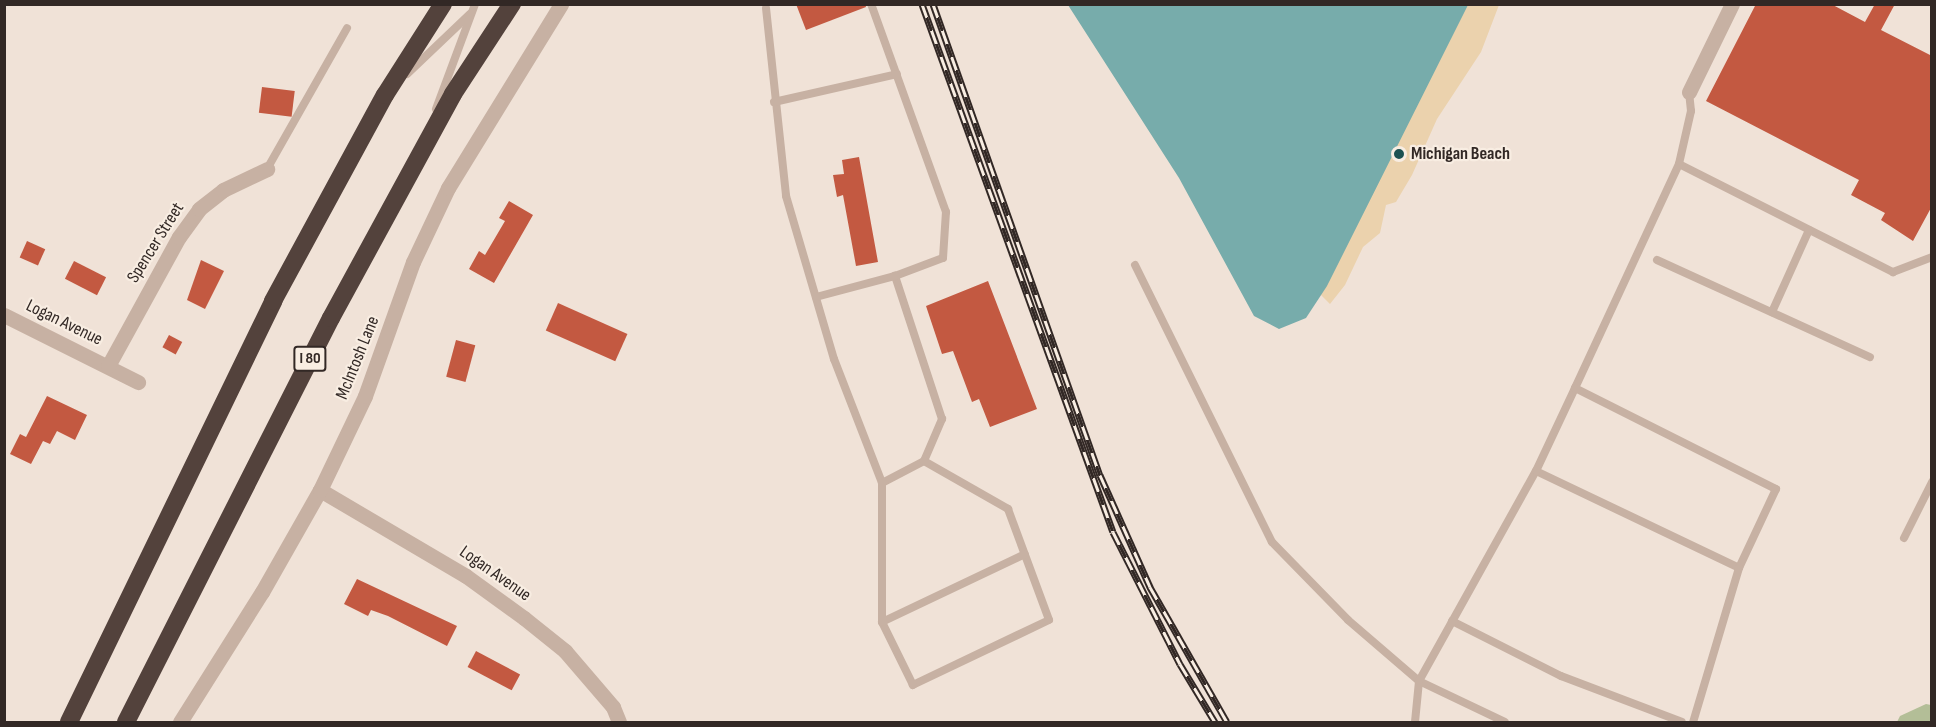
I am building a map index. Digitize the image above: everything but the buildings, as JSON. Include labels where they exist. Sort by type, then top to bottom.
[{"type":"highway","points":[[69,723],[273,301],[385,94],[443,4]]},
{"type":"highway","name":"I 80","points":[[126,723],[331,318],[453,94],[512,4]]},
{"type":"street","name":"McIntosh Lane","points":[[180,723],[262,592],[320,490],[364,396],[413,262],[448,188],[561,4]]},
{"type":"street","points":[[1689,92],[1732,4]]},
{"type":"street","name":"Spencer Street","points":[[108,366],[178,237],[199,209],[223,190],[267,169]]},
{"type":"street","name":"Logan Avenue","points":[[4,315],[138,382]]},
{"type":"street","name":"Logan Avenue","points":[[320,490],[466,576],[524,618],[565,651],[613,707],[619,723]]},
{"type":"lane","points":[[816,297],[895,276],[943,258],[946,212],[871,4]]},
{"type":"lane","points":[[385,94],[476,7]]},
{"type":"lane","points":[[417,161],[476,7]]},
{"type":"lane","points":[[766,9],[774,102],[786,196],[834,359],[882,483],[882,622],[913,685],[1049,620],[1008,508],[924,461]]},
{"type":"lane","points":[[267,169],[348,28]]},
{"type":"lane","points":[[774,102],[897,74]]},
{"type":"lane","points":[[1415,723],[1419,681],[1536,471],[1679,164],[1691,111],[1689,92]]},
{"type":"lane","points":[[1679,164],[1893,272],[1932,257]]},
{"type":"lane","points":[[1772,312],[1809,230]]},
{"type":"lane","points":[[1657,260],[1870,357]]},
{"type":"lane","points":[[1135,265],[1272,542],[1348,620],[1419,681],[1505,723]]},
{"type":"lane","points":[[882,483],[924,461],[942,420],[895,276]]},
{"type":"lane","points":[[1575,388],[1776,489],[1739,568],[1693,723]]},
{"type":"lane","points":[[1536,471],[1739,568]]},
{"type":"lane","points":[[1904,538],[1932,482]]},
{"type":"lane","points":[[882,622],[1025,554]]},
{"type":"lane","points":[[1452,621],[1561,676],[1682,723]]},
{"type":"green space","points":[[1926,704],[1931,705],[1931,722],[1897,722],[1900,716]]},
{"type":"sand","name":"Michigan Beach","points":[[1450,5],[1499,5],[1481,52],[1437,119],[1412,175],[1396,202],[1386,205],[1380,233],[1363,247],[1345,285],[1330,304],[1315,289]]},
{"type":"water","points":[[1068,5],[1468,5],[1327,286],[1306,318],[1279,329],[1254,316],[1179,178]]},
{"type":"railway","points":[[922,4],[1113,532],[1180,664],[1215,722]]},
{"type":"railway","points":[[933,4],[1100,475],[1150,587],[1227,722]]},
{"type":"place","name":"Michigan Beach","points":[[1399,154]]}]
